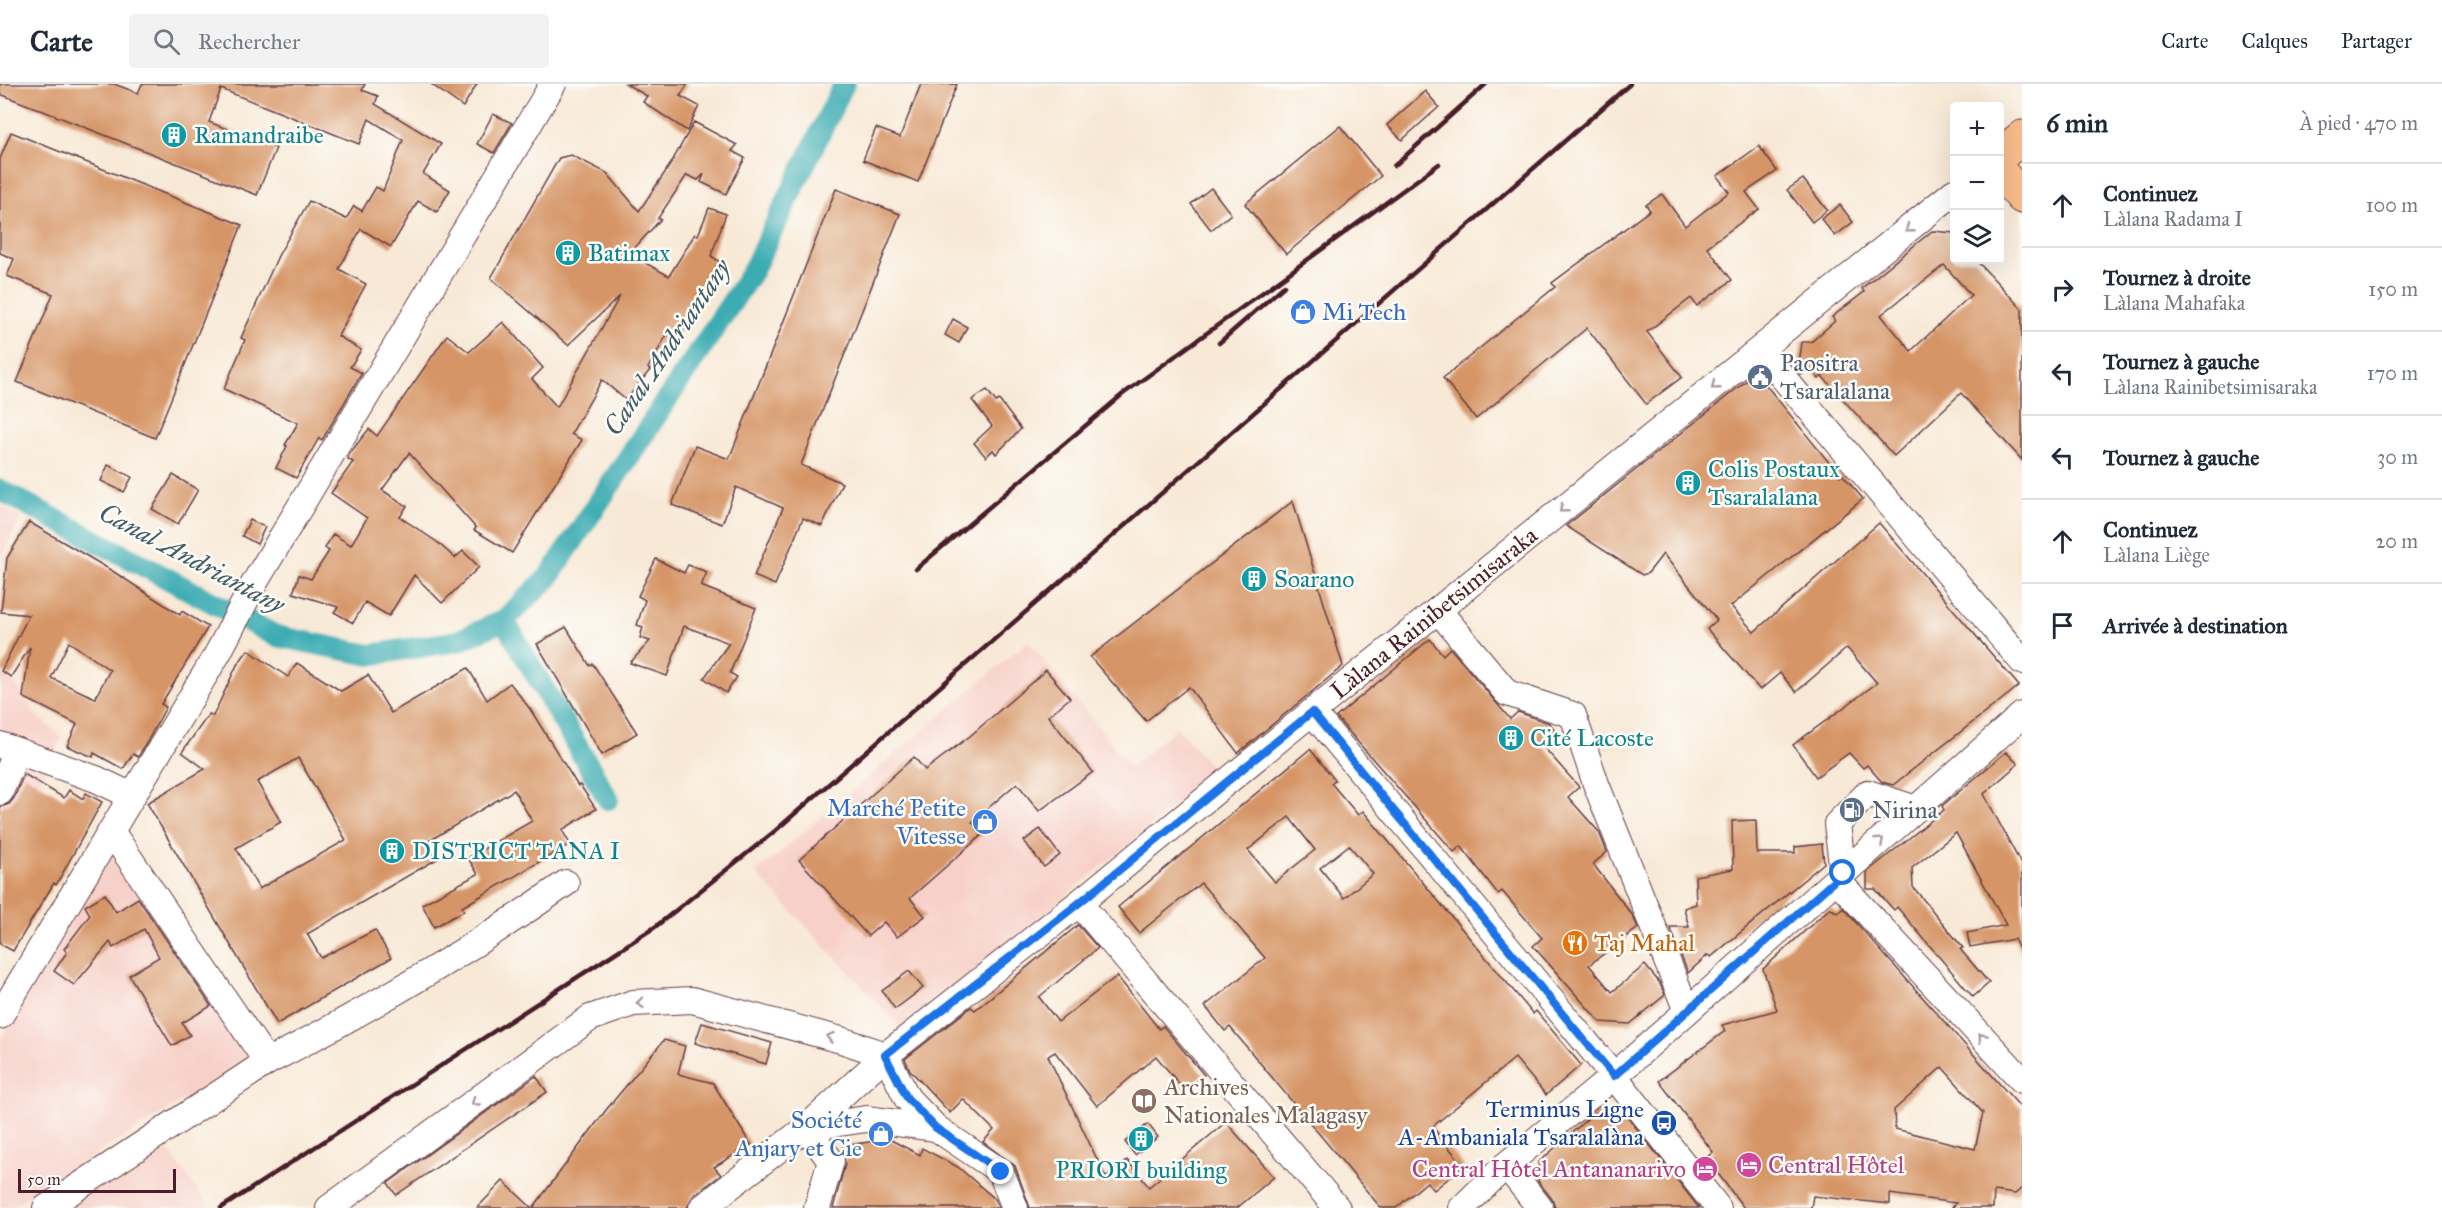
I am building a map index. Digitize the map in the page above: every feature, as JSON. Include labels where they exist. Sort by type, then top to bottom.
[{"type":"main road","points":[[2004,153],[2022,137]]},
{"type":"main road","points":[[2004,177],[2022,197]]},
{"type":"street","points":[[0,1016],[218,653],[255,582],[553,84]]},
{"type":"street","name":"Làlana Rainibetsimisaraka","points":[[702,1208],[806,1128],[885,1055],[1079,903],[1950,195]]},
{"type":"street","points":[[1760,350],[2022,661]]},
{"type":"street","points":[[1437,610],[1507,693],[1573,716],[1596,784],[1687,1011]]},
{"type":"street","points":[[1312,712],[1614,1076],[1718,1208]]},
{"type":"street","points":[[1462,1208],[1506,1165],[1614,1076],[2022,715]]},
{"type":"street","points":[[0,792],[9,748],[96,779],[132,796]]},
{"type":"street","points":[[1916,808],[1868,794],[1837,824],[1840,876],[2022,1080]]},
{"type":"street","points":[[111,831],[267,1062]]},
{"type":"street","points":[[46,1208],[267,1062],[334,1027],[414,980],[566,883]]},
{"type":"street","points":[[1079,903],[1336,1208]]},
{"type":"street","points":[[329,1208],[590,1018],[633,1003],[692,1000],[841,1040],[885,1055],[907,1098],[936,1128],[1001,1172],[1015,1208]]},
{"type":"street","points":[[817,1208],[831,1161],[806,1128],[866,1119],[936,1128]]},
{"type":"street","points":[[1506,1165],[1540,1208]]},
{"type":"shaded area","points":[[0,506],[20,518],[0,563]]},
{"type":"shaded area","name":"Marché Petite Vitesse","points":[[1028,641],[1131,767],[1177,727],[1215,772],[904,1031],[756,873]]},
{"type":"shaded area","points":[[0,670],[20,690],[34,713],[62,737],[34,792],[0,835]]},
{"type":"shaded area","points":[[112,853],[255,1055],[10,1208],[0,1208],[0,1041]]},
{"type":"shaded area","points":[[162,1141],[210,1208],[55,1208]]},
{"type":"building","points":[[0,84],[114,84],[138,93],[142,84],[365,84],[362,90],[378,96],[375,104],[441,144],[423,174],[450,190],[437,212],[418,201],[391,247],[361,229],[339,269],[366,284],[338,336],[361,350],[350,367],[362,373],[322,440],[319,438],[296,478],[276,468],[287,446],[285,445],[298,423],[224,389],[245,340],[241,338],[278,256],[309,201],[346,219],[354,206],[362,211],[376,187],[383,191],[403,140],[369,119],[359,144],[221,89],[209,122],[276,148],[257,195],[0,94]]},
{"type":"building","points":[[431,84],[477,84],[463,107]]},
{"type":"building","points":[[626,84],[688,84],[680,96],[699,106],[687,131],[643,102],[647,96]]},
{"type":"building","points":[[921,84],[957,84],[918,182],[863,160],[876,128],[900,137]]},
{"type":"building","points":[[1425,91],[1439,107],[1402,140],[1387,125]]},
{"type":"building","points":[[493,114],[512,123],[494,153],[477,144]]},
{"type":"building","points":[[694,122],[737,145],[732,151],[745,158],[726,194],[701,182],[704,174],[698,180],[687,175],[658,218],[661,219],[629,254],[669,276],[695,234],[698,235],[709,208],[726,214],[711,256],[722,263],[686,324],[676,337],[668,333],[648,368],[650,370],[626,400],[602,380],[571,434],[582,440],[512,553],[474,530],[476,528],[409,453],[382,490],[407,506],[400,517],[437,542],[455,558],[463,551],[479,567],[442,603],[414,575],[389,616],[365,602],[353,623],[334,612],[338,607],[293,593],[299,575],[311,579],[329,551],[325,548],[333,534],[351,545],[367,518],[331,493],[353,462],[348,459],[349,454],[369,429],[377,436],[447,335],[469,352],[503,322],[543,368],[532,379],[557,407],[620,296],[568,345],[491,278],[559,158],[571,155],[607,173],[639,211],[670,165]]},
{"type":"building","points":[[1340,126],[1381,176],[1286,254],[1245,204]]},
{"type":"building","points":[[11,132],[242,225],[155,438],[17,382],[53,294],[7,276],[14,259],[0,253],[0,159]]},
{"type":"building","points":[[1759,146],[1777,171],[1746,192],[1759,209],[1707,247],[1732,280],[1697,306],[1691,298],[1647,332],[1682,377],[1646,404],[1587,328],[1476,419],[1443,378],[1555,287],[1552,283],[1650,210],[1646,205],[1662,194],[1685,226],[1729,192],[1717,176]]},
{"type":"building","points":[[1803,179],[1827,210],[1812,222],[1787,190]]},
{"type":"building","points":[[1211,188],[1231,214],[1211,230],[1191,204]]},
{"type":"building","points":[[836,189],[900,214],[801,465],[842,483],[822,526],[803,518],[775,585],[754,576],[783,508],[736,487],[722,524],[672,505],[695,446],[729,459]]},
{"type":"building","points":[[1840,205],[1853,222],[1835,236],[1821,219]]},
{"type":"building","points":[[1932,231],[1950,233],[1950,264],[1980,264],[2022,309],[2022,460],[1961,393],[1894,456],[1822,376],[1819,379],[1810,369],[1801,375],[1798,371],[1802,342],[1811,342],[1835,321],[1832,317],[1864,292],[1862,288]],"holes":[[[1944,265],[1971,295],[1911,351],[1881,315]]]},
{"type":"building","points":[[953,319],[967,327],[959,343],[945,335]]},
{"type":"building","points":[[1756,373],[1840,476],[1842,474],[1863,499],[1731,606],[1754,632],[1879,523],[2019,686],[1893,785],[1882,782],[1867,765],[1863,768],[1849,753],[1816,777],[1793,745],[1877,683],[1847,648],[1796,692],[1780,673],[1760,690],[1707,629],[1717,620],[1663,554],[1648,573],[1642,575],[1566,526]]},
{"type":"building","points":[[987,390],[996,402],[999,400],[1021,429],[996,454],[993,450],[986,457],[974,443],[992,426],[972,400]]},
{"type":"building","points":[[108,465],[132,477],[124,492],[101,481]]},
{"type":"building","points":[[173,475],[198,490],[178,524],[152,509]]},
{"type":"building","name":"Soarano","points":[[1293,501],[1343,666],[1238,753],[1189,687],[1146,721],[1090,657]]},
{"type":"building","points":[[250,520],[265,527],[257,544],[242,536]]},
{"type":"building","points":[[29,522],[114,572],[180,615],[182,611],[208,627],[161,704],[166,707],[147,742],[138,757],[133,754],[123,769],[94,753],[93,757],[67,746],[77,724],[23,697],[30,647],[11,677],[1,671],[29,615],[1,612],[7,558]],"holes":[[[69,642],[110,670],[95,698],[51,678]]]},
{"type":"building","points":[[656,559],[684,573],[688,565],[707,572],[701,586],[756,608],[730,673],[737,677],[726,693],[704,678],[729,643],[684,626],[667,676],[630,663],[650,641],[640,638],[643,627],[637,625],[645,600],[638,596]]},
{"type":"building","points":[[566,627],[590,666],[593,664],[637,733],[602,755],[537,644]]},
{"type":"building","points":[[1430,639],[1443,655],[1450,648],[1510,719],[1518,712],[1549,723],[1556,731],[1541,744],[1579,787],[1568,797],[1599,832],[1607,852],[1593,864],[1633,916],[1638,928],[1589,965],[1612,992],[1645,965],[1659,982],[1665,995],[1630,1024],[1600,1022],[1533,946],[1542,938],[1502,891],[1498,894],[1461,846],[1454,852],[1336,717]]},
{"type":"building","points":[[248,650],[288,677],[297,663],[341,691],[368,675],[391,713],[468,668],[487,700],[510,683],[530,709],[578,786],[580,785],[596,809],[562,830],[570,844],[462,907],[464,911],[434,927],[422,904],[478,874],[468,858],[532,821],[514,790],[427,842],[437,859],[307,934],[321,958],[375,930],[391,958],[277,1024],[147,803],[205,769],[182,752],[209,714],[213,716],[237,665]],"holes":[[[298,758],[346,840],[259,889],[236,848],[281,822],[257,782]]]},
{"type":"building","points":[[1046,670],[1070,698],[1048,716],[1093,772],[1039,811],[1017,783],[972,822],[983,834],[910,898],[925,916],[897,937],[884,922],[868,936],[799,860],[914,757],[925,770],[970,736]]},
{"type":"building","points":[[1310,749],[1335,780],[1331,783],[1358,815],[1363,811],[1533,1014],[1536,1011],[1581,1065],[1546,1095],[1515,1058],[1432,1127],[1464,1166],[1434,1190],[1427,1182],[1396,1208],[1381,1208],[1230,1027],[1225,1031],[1205,1006],[1265,958],[1201,883],[1139,933],[1118,907]],"holes":[[[1289,817],[1315,850],[1275,882],[1248,850]],[[1349,845],[1373,874],[1344,898],[1320,868]]]},
{"type":"building","points":[[2006,752],[2018,764],[1984,794],[2022,866],[2022,955],[2014,939],[1970,947],[1967,933],[2006,925],[1956,833],[1912,868],[1913,887],[1989,983],[1973,997],[1897,907],[1894,910],[1875,889],[1867,889],[1867,872],[1944,810],[1942,806]]},
{"type":"building","points":[[24,774],[64,798],[69,790],[83,799],[86,793],[102,802],[56,885],[54,883],[13,951],[0,944],[0,807],[9,804],[14,798]]},
{"type":"building","points":[[1756,820],[1757,853],[1795,853],[1795,847],[1822,844],[1824,863],[1711,957],[1708,955],[1688,973],[1670,927],[1689,927],[1684,908],[1696,904],[1695,876],[1733,869],[1732,821]]},
{"type":"building","points":[[1040,829],[1060,855],[1044,867],[1024,841]]},
{"type":"building","points":[[105,894],[116,912],[138,898],[211,1006],[182,1023],[190,1035],[172,1046],[129,975],[159,957],[144,929],[113,948],[110,942],[74,985],[54,971],[67,952],[64,949],[90,915],[85,906]]},
{"type":"building","points":[[1830,908],[1838,913],[1843,908],[2022,1109],[2022,1188],[2015,1194],[1994,1191],[1993,1208],[1952,1208],[1956,1203],[1890,1194],[1890,1204],[1813,1196],[1811,1208],[1744,1208],[1706,1158],[1713,1152],[1659,1081],[1725,1031],[1722,1025],[1777,1010],[1763,969]],"holes":[[[1942,1067],[1983,1113],[1975,1149],[1895,1129],[1894,1110]]]},
{"type":"building","points":[[1078,925],[1098,948],[1039,997],[1058,1022],[1117,976],[1159,1029],[1163,1026],[1204,1075],[1185,1091],[1156,1056],[1097,1106],[1055,1052],[1048,1056],[1106,1178],[1127,1160],[1149,1187],[1226,1122],[1274,1177],[1237,1208],[1030,1208],[1015,1166],[983,1142],[994,1130],[963,1099],[950,1113],[910,1070],[905,1059],[971,1007],[975,1010]]},
{"type":"building","points":[[909,971],[923,988],[895,1009],[882,991]]},
{"type":"building","points":[[702,1023],[772,1043],[766,1064],[695,1043]]},
{"type":"building","points":[[664,1040],[685,1046],[678,1074],[713,1083],[751,1145],[714,1167],[721,1175],[693,1196],[687,1208],[533,1208],[606,1110]]},
{"type":"building","points":[[536,1076],[547,1092],[396,1195],[388,1183]]},
{"type":"building","points":[[1594,1113],[1626,1115],[1699,1208],[1555,1208],[1552,1199],[1538,1181],[1539,1162]]},
{"type":"building","name":"PRIORI building","points":[[1148,1124],[1158,1137],[1135,1155],[1125,1142]]},
{"type":"building","points":[[889,1139],[920,1155],[922,1148],[958,1167],[995,1199],[999,1208],[833,1208],[845,1165],[843,1146]]},
{"type":"building","points":[[503,1181],[532,1208],[477,1208]]},
{"type":"waterway","name":"Canal Andriantany","points":[[0,490],[276,636],[370,655],[458,641],[504,620],[548,578],[752,272],[844,84]]},
{"type":"waterway","name":"Canal Andriantany","points":[[504,620],[608,799]]},
{"type":"railway","points":[[1394,166],[1486,84]]},
{"type":"railway","points":[[221,1208],[655,927],[775,831],[1630,84]]},
{"type":"railway","points":[[916,569],[1123,394],[1439,164]]},
{"type":"railway","points":[[1219,343],[1284,286]]},
{"type":"place","name":"Ramandraibe","points":[[174,135]]},
{"type":"place","name":"Batimax","points":[[568,253]]},
{"type":"place","name":"Mi Tech","points":[[1303,312]]},
{"type":"place","name":"Paositra Tsaralalana","points":[[1760,377]]},
{"type":"place","name":"Colis Postaux Tsaralalana","points":[[1688,483]]},
{"type":"place","name":"Soarano","points":[[1254,579]]},
{"type":"place","name":"Cité Lacoste","points":[[1511,738]]},
{"type":"place","name":"Nirina","points":[[1852,810]]},
{"type":"place","name":"Marché Petite Vitesse","points":[[985,822]]},
{"type":"place","name":"DISTRICT TANA I","points":[[392,851]]},
{"type":"place","name":"Taj Mahal","points":[[1575,943]]},
{"type":"place","name":"Archives Nationales Malagasy","points":[[1144,1101]]},
{"type":"place","name":"Terminus Ligne A-Ambaniala Tsaralalàna","points":[[1664,1123]]},
{"type":"place","name":"Société Anjary et Cie","points":[[881,1134]]},
{"type":"place","name":"PRIORI building","points":[[1141,1139]]},
{"type":"place","name":"Central Hôtel","points":[[1749,1165]]},
{"type":"place","name":"Central Hôtel Antananarivo","points":[[1705,1169]]},
{"type":"route","points":[[1001,1172],[936,1128],[907,1098],[885,1055],[1079,903],[1312,712],[1614,1076],[1843,873]]}]
